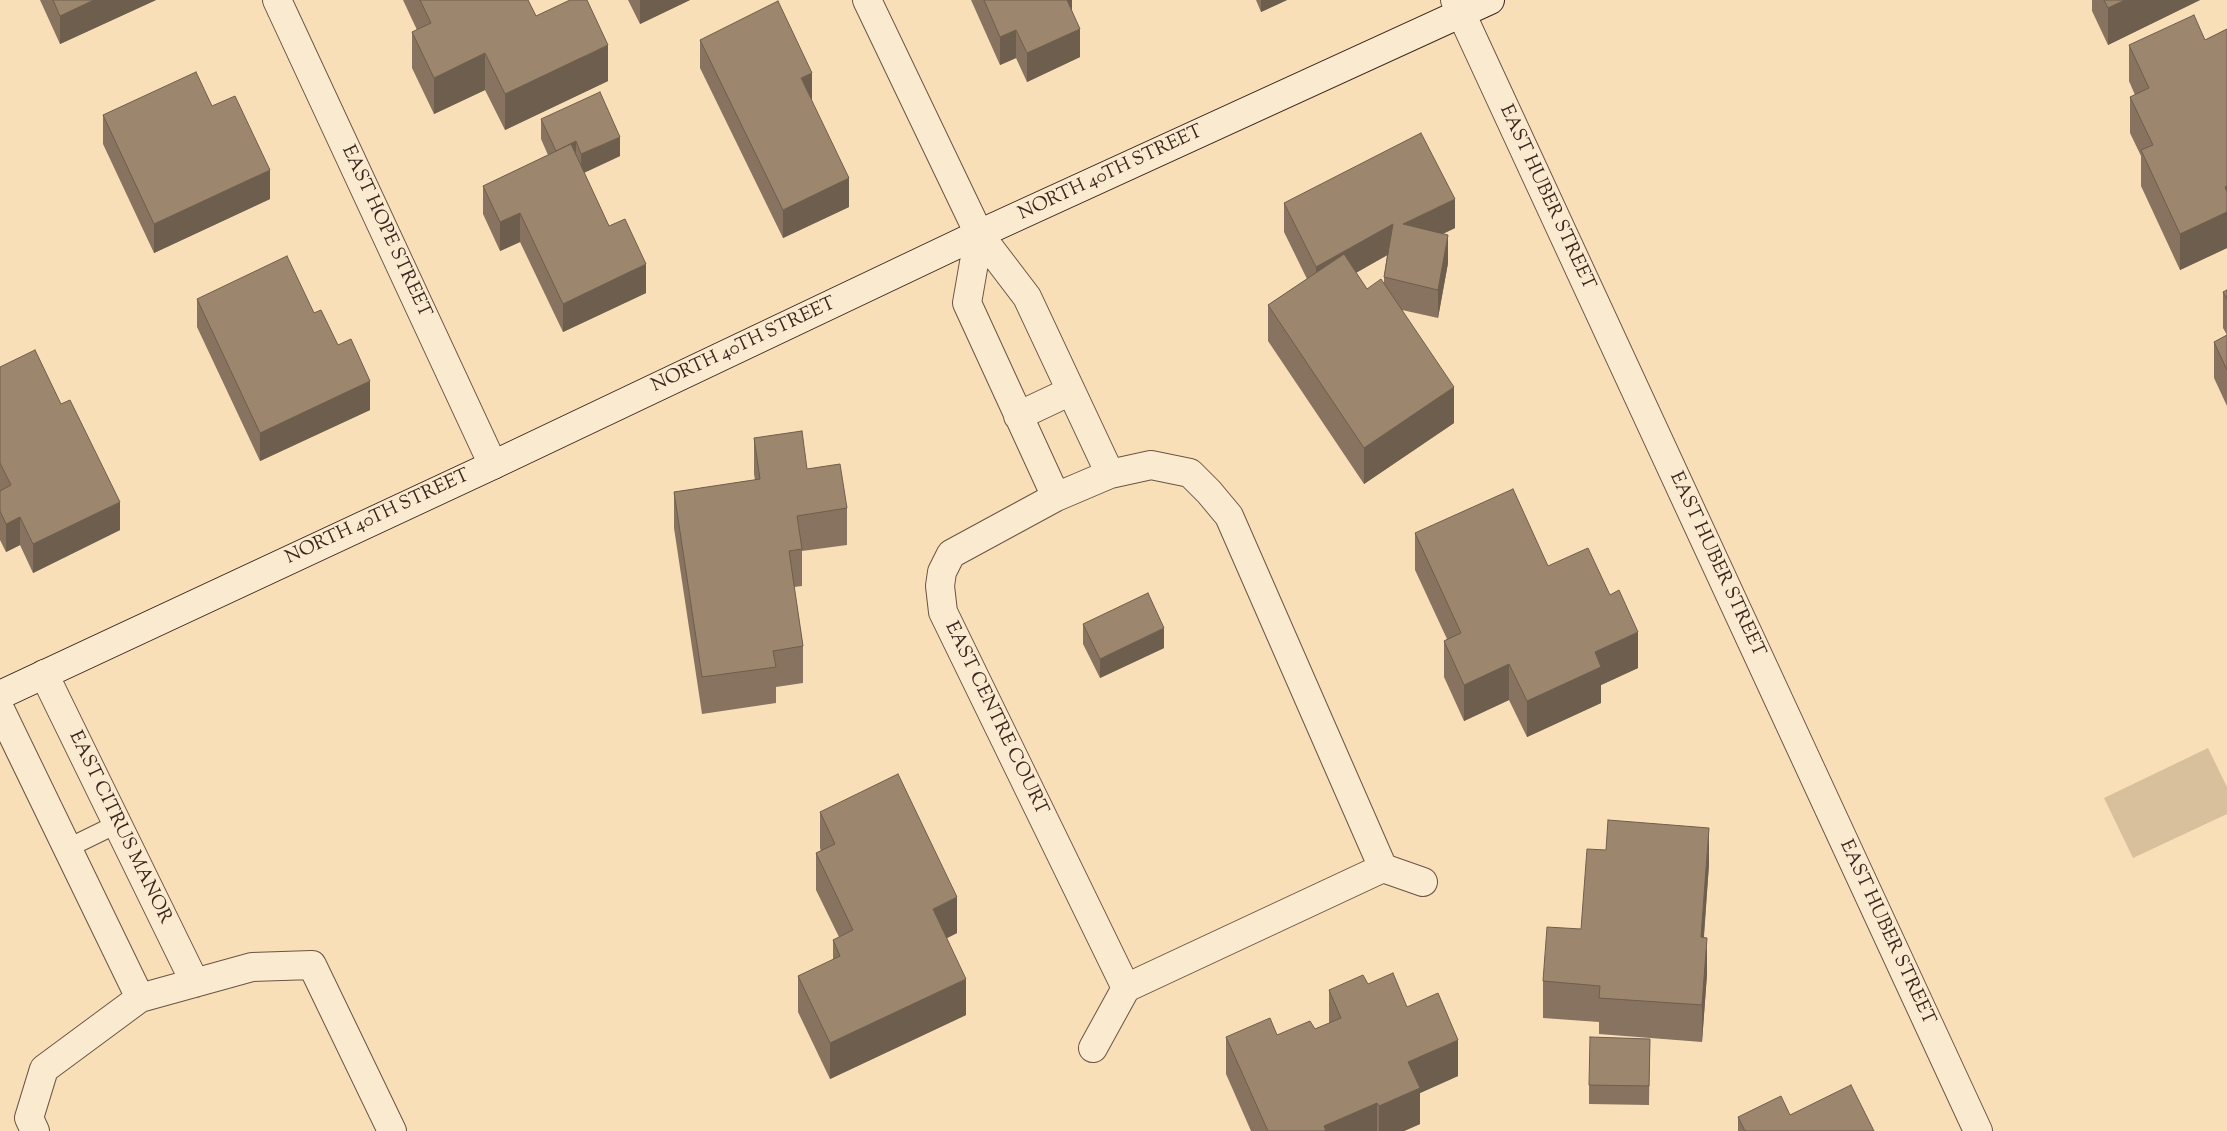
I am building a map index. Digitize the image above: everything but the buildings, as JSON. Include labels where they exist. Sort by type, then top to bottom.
[{"type":"street","name":"EAST HOPE STREET","points":[[277,0],[493,465]]},
{"type":"street","points":[[866,0],[979,234],[1027,298],[1110,474]]},
{"type":"street","name":"NORTH 40TH STREET","points":[[0,695],[493,465],[1458,7],[1490,0]]},
{"type":"street","name":"EAST HUBER STREET","points":[[1458,7],[1978,1131]]},
{"type":"street","points":[[979,234],[967,303],[1056,496]]},
{"type":"street","points":[[1018,416],[1072,391]]},
{"type":"street","name":"EAST CENTRE COURT","points":[[1126,988],[943,612],[940,586],[942,572],[951,554],[1056,496],[1110,474],[1151,466],[1190,472],[1229,516],[1383,868]]},
{"type":"street","name":"EAST CITRUS MANOR","points":[[44,674],[195,983]]},
{"type":"street","points":[[0,709],[140,998]]},
{"type":"street","points":[[1093,1048],[1126,988],[1383,868],[1423,882]]},
{"type":"street","points":[[35,1131],[29,1118],[44,1069],[140,998],[252,967],[312,965],[392,1131]]},
{"type":"lane","points":[[68,848],[117,824]]},
{"type":"shaded area","points":[[2208,748],[2227,787],[2227,814],[2133,858],[2104,798]]}]
